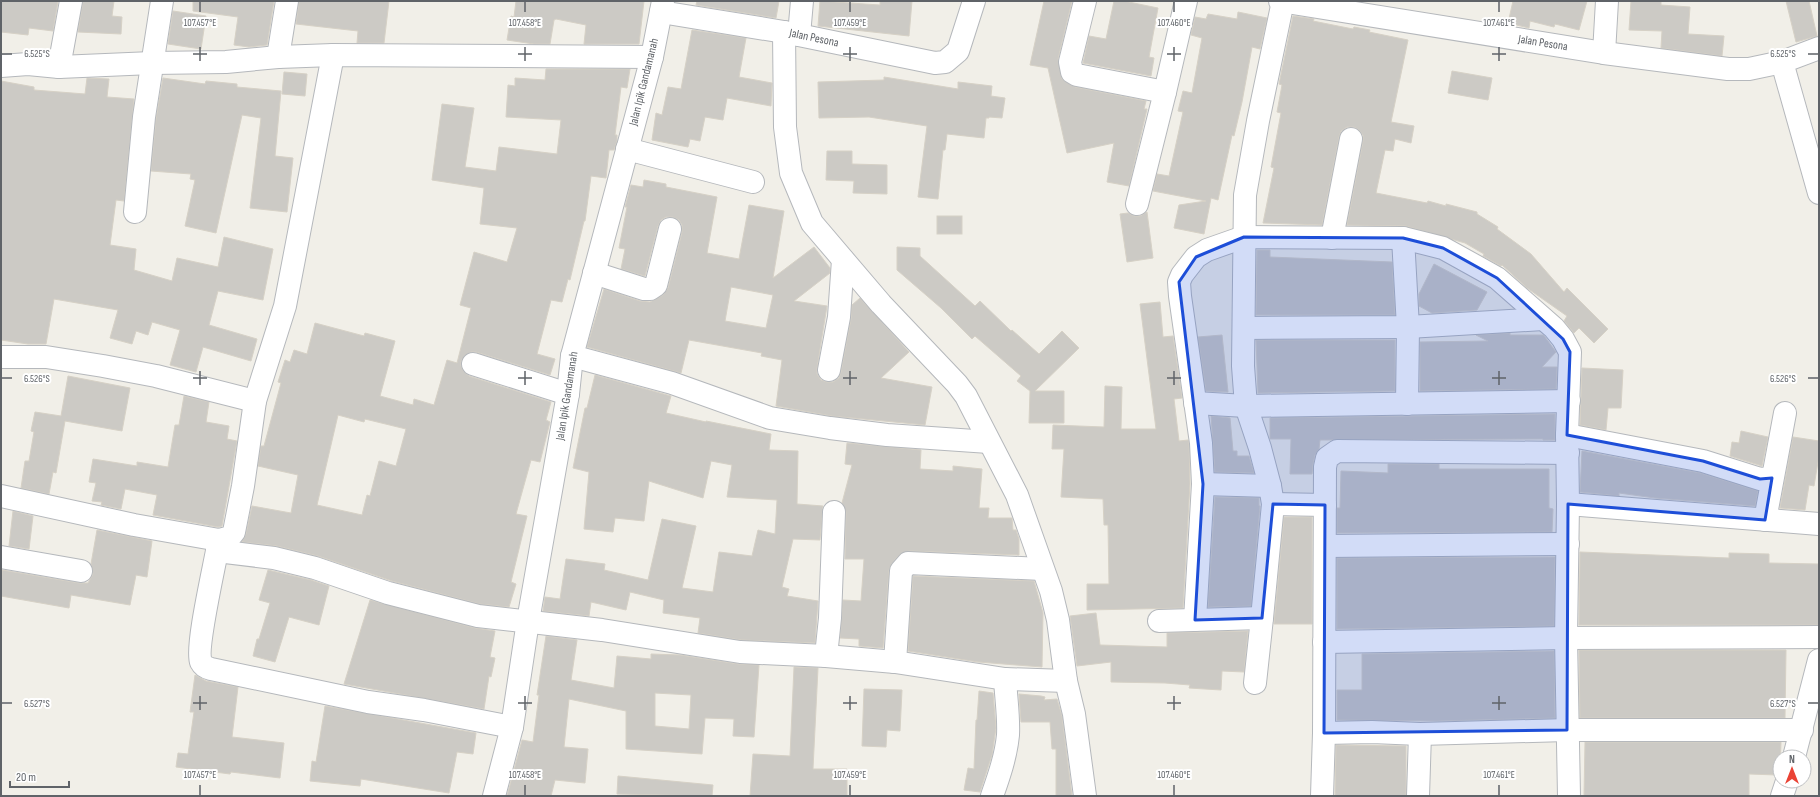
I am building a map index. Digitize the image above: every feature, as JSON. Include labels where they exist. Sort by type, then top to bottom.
[{"type":"street","points":[[59,67],[71,1]]},
{"type":"street","points":[[134,212],[144,117],[162,1]]},
{"type":"street","points":[[278,57],[287,1]]},
{"type":"street","points":[[802,1],[792,33],[785,127],[791,173],[812,223],[881,304],[957,384],[966,396],[1017,495],[1042,569],[1049,584],[1056,613],[1066,681],[1074,714],[1085,796]]},
{"type":"street","name":"Jalan Pesona","points":[[662,7],[935,64],[945,62],[958,51],[974,1]]},
{"type":"street","points":[[1085,1],[1070,62],[1072,72],[1077,75],[1165,92]]},
{"type":"street","points":[[1137,204],[1186,1]]},
{"type":"street","name":"Jalan Pesona","points":[[1280,1],[1392,9],[1604,53],[1728,69],[1749,69],[1782,62],[1819,48]]},
{"type":"street","points":[[1255,683],[1262,618],[1271,495],[1260,448],[1246,406],[1243,366],[1245,195],[1258,121],[1283,1]]},
{"type":"street","points":[[1604,53],[1607,1]]},
{"type":"street","name":"Jalan Ipik Gandamanah","points":[[494,796],[512,727],[528,621],[568,394],[572,356],[652,57],[662,7]]},
{"type":"street","points":[[1,66],[28,64],[59,67],[152,63],[226,62],[278,57],[333,55],[652,57]]},
{"type":"street","points":[[333,55],[285,306],[255,400],[243,486],[234,532],[230,537],[218,545],[200,642],[200,659],[205,666],[210,669],[368,702],[424,710],[512,727]]},
{"type":"street","points":[[1782,62],[1819,193]]},
{"type":"street","points":[[1332,238],[1351,139]]},
{"type":"street","points":[[627,149],[753,182]]},
{"type":"street","points":[[594,273],[644,289],[653,288],[656,285],[670,229]]},
{"type":"street","points":[[1195,620],[1203,484],[1201,443],[1180,296],[1179,282],[1186,267],[1196,257],[1207,250],[1244,237],[1403,238],[1443,248],[1497,278],[1554,328],[1563,338],[1570,352],[1567,444],[1568,544],[1566,638],[1569,796]]},
{"type":"street","points":[[1403,238],[1408,327],[1407,404]]},
{"type":"street","points":[[829,370],[839,317],[842,260]]},
{"type":"street","points":[[1244,328],[1408,327],[1543,319]]},
{"type":"street","points":[[572,356],[672,383],[770,418],[830,428],[887,435],[989,442]]},
{"type":"street","points":[[1,357],[46,357],[103,366],[156,376],[255,400]]},
{"type":"street","points":[[473,364],[568,394]]},
{"type":"street","points":[[1195,403],[1246,406],[1569,400]]},
{"type":"street","points":[[1765,520],[1785,412]]},
{"type":"street","points":[[1322,796],[1324,733],[1325,467],[1327,458],[1337,451],[1567,444],[1703,461],[1760,479],[1772,478]]},
{"type":"street","points":[[1203,484],[1325,505]]},
{"type":"street","points":[[1,496],[134,525],[315,568],[388,593],[478,616],[528,621],[688,643],[740,652],[826,656],[895,662],[1005,679],[1066,681]]},
{"type":"street","points":[[1568,504],[1819,524]]},
{"type":"street","points":[[826,656],[830,618],[834,512]]},
{"type":"street","points":[[1325,546],[1568,544]]},
{"type":"street","points":[[1,557],[81,571]]},
{"type":"street","points":[[895,662],[901,571],[908,563],[1042,569]]},
{"type":"street","points":[[1159,621],[1262,618]]},
{"type":"street","points":[[1324,642],[1566,638],[1819,637]]},
{"type":"street","points":[[1796,749],[1819,660]]},
{"type":"street","points":[[992,796],[1002,765],[1008,737],[1005,679]]},
{"type":"street","points":[[1324,733],[1372,732],[1420,734],[1567,730],[1802,730]]},
{"type":"street","points":[[1418,796],[1420,734]]},
{"type":"highlighted area","points":[[1244,237],[1403,238],[1443,248],[1497,278],[1563,339],[1570,352],[1567,435],[1703,461],[1760,479],[1772,478],[1765,520],[1568,504],[1567,730],[1324,733],[1325,505],[1273,504],[1262,618],[1195,620],[1203,484],[1179,282],[1196,257]]},
{"type":"building","points":[[1,1],[58,1],[53,31],[29,28],[28,35],[1,32]]},
{"type":"building","points":[[83,1],[114,1],[112,16],[122,17],[121,34],[78,32]]},
{"type":"building","points":[[193,1],[274,1],[267,45],[249,47],[234,45],[238,17],[193,11]]},
{"type":"building","points":[[299,1],[389,1],[384,43],[357,43],[358,31],[296,24]]},
{"type":"building","points":[[516,1],[644,1],[639,44],[584,44],[586,25],[556,19],[554,20],[550,44],[534,44],[507,40],[511,16],[514,17]]},
{"type":"building","points":[[697,1],[779,1],[776,18],[696,5]]},
{"type":"building","points":[[820,1],[880,5],[880,1],[912,1],[909,36],[818,26]]},
{"type":"building","points":[[1044,1],[1072,1],[1058,59],[1062,79],[1075,87],[1146,101],[1144,109],[1147,109],[1129,186],[1107,182],[1114,143],[1067,153],[1048,68],[1030,65]]},
{"type":"building","points":[[1114,1],[1124,1],[1158,8],[1149,57],[1154,58],[1151,76],[1083,63],[1089,36],[1106,39]]},
{"type":"building","points":[[1513,1],[1587,1],[1579,30],[1555,24],[1554,27],[1530,21],[1529,28],[1508,23]]},
{"type":"building","points":[[1631,1],[1661,1],[1661,5],[1690,7],[1688,34],[1724,36],[1722,56],[1661,48],[1662,31],[1629,30]]},
{"type":"building","points":[[1786,1],[1809,1],[1817,36],[1796,42]]},
{"type":"building","points":[[173,11],[206,16],[201,49],[168,44]]},
{"type":"building","points":[[1238,12],[1267,18],[1260,49],[1252,47],[1242,102],[1234,136],[1232,135],[1218,200],[1211,198],[1204,234],[1174,228],[1179,205],[1206,201],[1153,191],[1157,174],[1169,176],[1183,112],[1178,111],[1183,91],[1192,93],[1202,38],[1191,35],[1195,17],[1206,19],[1208,14],[1237,19]]},
{"type":"building","points":[[1293,16],[1314,19],[1313,21],[1353,29],[1354,27],[1370,30],[1369,32],[1408,40],[1391,122],[1414,126],[1411,143],[1395,139],[1393,151],[1385,150],[1376,193],[1427,203],[1428,201],[1446,206],[1446,204],[1477,212],[1477,214],[1498,227],[1497,229],[1531,254],[1564,292],[1567,288],[1608,329],[1594,343],[1579,328],[1574,333],[1564,321],[1567,316],[1527,288],[1502,265],[1501,266],[1483,256],[1484,254],[1465,243],[1406,226],[1347,225],[1363,141],[1363,135],[1354,127],[1347,127],[1341,131],[1339,137],[1322,225],[1263,223],[1274,168],[1271,167],[1281,113],[1277,112],[1282,85],[1279,84]]},
{"type":"building","points":[[692,30],[746,38],[739,77],[772,83],[771,106],[727,98],[723,120],[705,117],[700,141],[690,139],[688,147],[652,140],[656,113],[662,115],[668,87],[681,89]]},
{"type":"building","points":[[546,69],[630,69],[627,88],[621,87],[615,135],[617,135],[617,141],[614,150],[609,150],[606,178],[591,176],[585,221],[570,280],[568,279],[562,302],[551,300],[537,354],[555,359],[550,375],[476,352],[471,352],[465,355],[461,361],[461,366],[464,372],[469,376],[551,402],[546,420],[550,422],[540,462],[531,460],[516,514],[527,516],[511,582],[516,584],[509,607],[480,604],[392,581],[318,556],[277,546],[242,542],[246,534],[252,506],[291,513],[298,475],[258,466],[261,446],[264,446],[281,383],[278,382],[285,360],[290,362],[294,350],[307,354],[315,323],[364,336],[365,333],[395,341],[380,396],[413,405],[414,399],[434,405],[447,360],[457,363],[471,308],[460,305],[474,252],[507,262],[517,228],[480,224],[484,188],[432,180],[442,104],[474,108],[465,167],[496,171],[499,147],[557,154],[561,120],[506,117],[508,85],[515,86],[515,78],[545,80]],"holes":[[[338,415],[364,422],[365,419],[406,429],[396,466],[379,461],[370,496],[367,495],[362,515],[317,505]]]},
{"type":"building","points":[[1452,71],[1492,78],[1488,100],[1448,93]]},
{"type":"building","points":[[284,72],[307,74],[305,96],[282,94]]},
{"type":"building","points":[[884,77],[958,89],[958,82],[992,86],[991,96],[1005,98],[1002,118],[986,118],[984,138],[947,134],[945,150],[943,150],[938,199],[918,197],[927,126],[869,117],[819,118],[818,82],[884,80]]},
{"type":"building","points":[[87,78],[109,79],[107,97],[134,99],[124,201],[116,200],[110,245],[136,249],[134,270],[172,281],[177,258],[218,267],[224,237],[273,249],[263,300],[218,291],[209,325],[257,339],[251,361],[203,347],[196,372],[170,365],[180,330],[152,322],[148,335],[136,331],[132,344],[110,338],[118,310],[54,299],[46,344],[28,344],[1,340],[1,81],[34,87],[34,90],[85,94]]},
{"type":"building","points":[[163,78],[205,84],[206,81],[237,84],[237,87],[281,91],[275,156],[293,158],[287,212],[250,208],[261,118],[242,115],[216,233],[185,226],[195,180],[190,179],[191,174],[151,171],[156,119]]},
{"type":"building","points":[[827,151],[852,151],[852,164],[887,165],[887,194],[853,193],[854,181],[826,180]]},
{"type":"building","points":[[644,180],[666,184],[666,187],[717,197],[707,253],[739,259],[749,205],[784,211],[773,278],[814,247],[830,268],[830,273],[794,301],[827,306],[817,374],[821,380],[827,382],[833,382],[839,378],[851,319],[852,305],[860,298],[909,352],[881,378],[932,387],[925,425],[832,416],[776,406],[782,360],[761,356],[762,353],[689,340],[681,373],[587,347],[604,289],[640,301],[650,302],[663,295],[668,288],[682,232],[682,225],[679,220],[673,217],[666,217],[661,220],[658,226],[645,276],[621,269],[625,249],[619,248],[627,207],[625,207],[631,185],[643,187]],"holes":[[[731,287],[773,295],[766,328],[725,321]]]},
{"type":"building","points":[[1147,212],[1153,258],[1127,262],[1120,214],[1128,213],[1134,216],[1140,216]]},
{"type":"building","points":[[937,216],[962,216],[962,234],[937,234]]},
{"type":"building","points":[[897,247],[920,248],[920,256],[975,306],[980,301],[1011,331],[1012,330],[1039,354],[1062,331],[1079,348],[1035,391],[1064,391],[1064,423],[1029,423],[1030,391],[1017,381],[1021,376],[975,336],[972,339],[941,308],[897,270]]},
{"type":"building","points":[[1257,250],[1270,250],[1270,257],[1392,262],[1395,315],[1256,315]]},
{"type":"building","points":[[1434,264],[1487,292],[1477,310],[1432,313],[1419,306],[1419,294]]},
{"type":"building","points":[[1160,302],[1163,337],[1173,336],[1182,398],[1174,399],[1179,441],[1188,440],[1189,444],[1190,484],[1183,608],[1087,610],[1087,584],[1109,584],[1108,525],[1104,525],[1103,499],[1061,497],[1064,449],[1052,449],[1053,425],[1104,427],[1105,386],[1122,387],[1121,429],[1156,429],[1140,304]]},
{"type":"building","points":[[1510,333],[1510,335],[1543,335],[1545,337],[1556,352],[1542,367],[1557,367],[1556,389],[1420,391],[1420,342],[1488,341],[1476,335]]},
{"type":"building","points":[[1222,335],[1228,392],[1206,391],[1198,337]]},
{"type":"building","points":[[1256,340],[1395,340],[1395,391],[1258,393]]},
{"type":"building","points":[[1582,368],[1623,370],[1621,408],[1608,408],[1606,430],[1580,425]]},
{"type":"building","points":[[595,375],[671,396],[666,413],[771,434],[769,450],[798,451],[797,504],[823,506],[820,540],[793,539],[782,587],[789,589],[787,596],[818,601],[815,643],[741,640],[698,633],[700,618],[663,613],[664,600],[630,592],[626,610],[591,602],[589,616],[543,611],[545,597],[560,599],[566,559],[605,564],[604,570],[648,580],[662,519],[696,526],[682,588],[713,592],[719,552],[752,556],[758,530],[775,534],[777,500],[727,497],[732,465],[711,461],[703,498],[649,481],[644,521],[615,518],[613,532],[584,529],[589,472],[573,468],[585,408],[587,408]]},
{"type":"building","points":[[68,376],[130,388],[122,431],[65,421],[56,473],[53,472],[49,494],[21,488],[25,461],[29,461],[34,432],[31,431],[35,412],[61,416]]},
{"type":"building","points":[[184,396],[209,402],[206,422],[229,426],[227,439],[237,441],[222,526],[218,527],[153,515],[157,495],[125,489],[121,509],[101,505],[102,502],[92,501],[96,483],[89,482],[93,459],[137,466],[137,462],[168,467],[175,425],[179,425]]},
{"type":"building","points":[[1555,414],[1555,440],[1320,440],[1319,449],[1315,455],[1312,474],[1290,474],[1291,439],[1270,439],[1270,418]]},
{"type":"building","points":[[1211,416],[1230,418],[1233,451],[1237,451],[1237,456],[1249,456],[1254,473],[1215,472]]},
{"type":"building","points":[[1741,431],[1768,437],[1762,466],[1730,456],[1732,442],[1739,443]]},
{"type":"building","points":[[1793,437],[1819,441],[1819,456],[1814,486],[1809,485],[1805,510],[1780,508]]},
{"type":"building","points":[[847,443],[921,450],[920,469],[953,471],[953,466],[982,469],[979,508],[989,508],[988,518],[1012,518],[1013,530],[1016,530],[1019,539],[1019,555],[909,551],[899,555],[892,563],[889,570],[883,648],[859,646],[859,639],[840,638],[843,600],[861,601],[864,559],[845,559],[846,512],[842,503],[852,465],[845,464]]},
{"type":"building","points":[[1582,451],[1700,473],[1758,491],[1755,506],[1655,498],[1619,493],[1619,496],[1580,492]]},
{"type":"building","points":[[1388,464],[1439,464],[1439,469],[1549,469],[1549,508],[1553,509],[1552,532],[1337,533],[1337,508],[1340,508],[1341,471],[1388,473]]},
{"type":"building","points":[[1215,497],[1259,498],[1260,506],[1251,606],[1208,607]]},
{"type":"building","points":[[13,511],[33,516],[29,549],[9,546]]},
{"type":"building","points":[[1284,517],[1312,517],[1312,624],[1274,624]]},
{"type":"building","points":[[97,530],[152,541],[147,577],[136,575],[130,605],[71,595],[69,608],[1,596],[2,570],[79,583],[88,583],[93,574],[91,564]]},
{"type":"building","points":[[1580,552],[1729,558],[1729,553],[1769,554],[1769,563],[1819,564],[1819,625],[1579,625]]},
{"type":"building","points":[[1555,557],[1554,626],[1337,629],[1337,558]]},
{"type":"building","points":[[268,570],[311,580],[329,586],[319,625],[289,617],[275,662],[253,656],[257,639],[259,639],[270,603],[259,600]]},
{"type":"building","points":[[913,576],[1034,581],[1043,613],[1042,667],[978,662],[908,651]]},
{"type":"building","points":[[370,600],[475,628],[495,631],[490,657],[495,658],[491,677],[489,676],[484,709],[344,684]]},
{"type":"building","points":[[1096,613],[1100,645],[1167,647],[1167,633],[1248,631],[1244,672],[1222,671],[1221,690],[1189,688],[1190,685],[1165,683],[1111,682],[1111,662],[1077,666],[1070,616]]},
{"type":"building","points":[[546,636],[577,640],[571,680],[614,688],[617,656],[651,659],[651,654],[680,655],[738,664],[759,665],[754,737],[733,736],[734,719],[705,718],[702,754],[626,749],[626,711],[569,699],[564,747],[588,749],[585,783],[555,780],[551,796],[507,796],[522,740],[533,742],[539,695],[537,695]],"holes":[[[655,693],[691,695],[689,729],[655,726]]]},
{"type":"building","points":[[1579,650],[1786,650],[1785,718],[1580,718]]},
{"type":"building","points":[[1554,651],[1555,718],[1437,721],[1337,720],[1337,690],[1362,690],[1362,654]]},
{"type":"building","points":[[794,667],[818,668],[813,769],[847,769],[847,796],[750,796],[753,754],[790,756]]},
{"type":"building","points":[[195,675],[206,681],[238,687],[232,737],[284,743],[280,778],[231,772],[230,774],[176,767],[178,753],[188,754],[194,712],[190,712]]},
{"type":"building","points":[[864,689],[902,690],[900,731],[887,730],[886,747],[862,746]]},
{"type":"building","points":[[979,691],[993,693],[996,728],[992,755],[980,792],[964,790],[968,768],[974,769]]},
{"type":"building","points":[[1019,694],[1041,696],[1045,697],[1044,700],[1057,699],[1062,716],[1072,796],[1056,796],[1056,749],[1052,749],[1050,722],[1021,722]]},
{"type":"building","points":[[325,706],[476,733],[473,754],[457,752],[449,793],[361,779],[360,786],[310,781],[312,761],[316,762]]},
{"type":"building","points":[[1585,742],[1781,742],[1781,749],[1772,749],[1772,775],[1749,774],[1749,796],[1584,796]]},
{"type":"building","points":[[1336,745],[1406,746],[1406,796],[1335,796]]},
{"type":"building","points":[[618,776],[713,785],[712,796],[617,794]]}]
